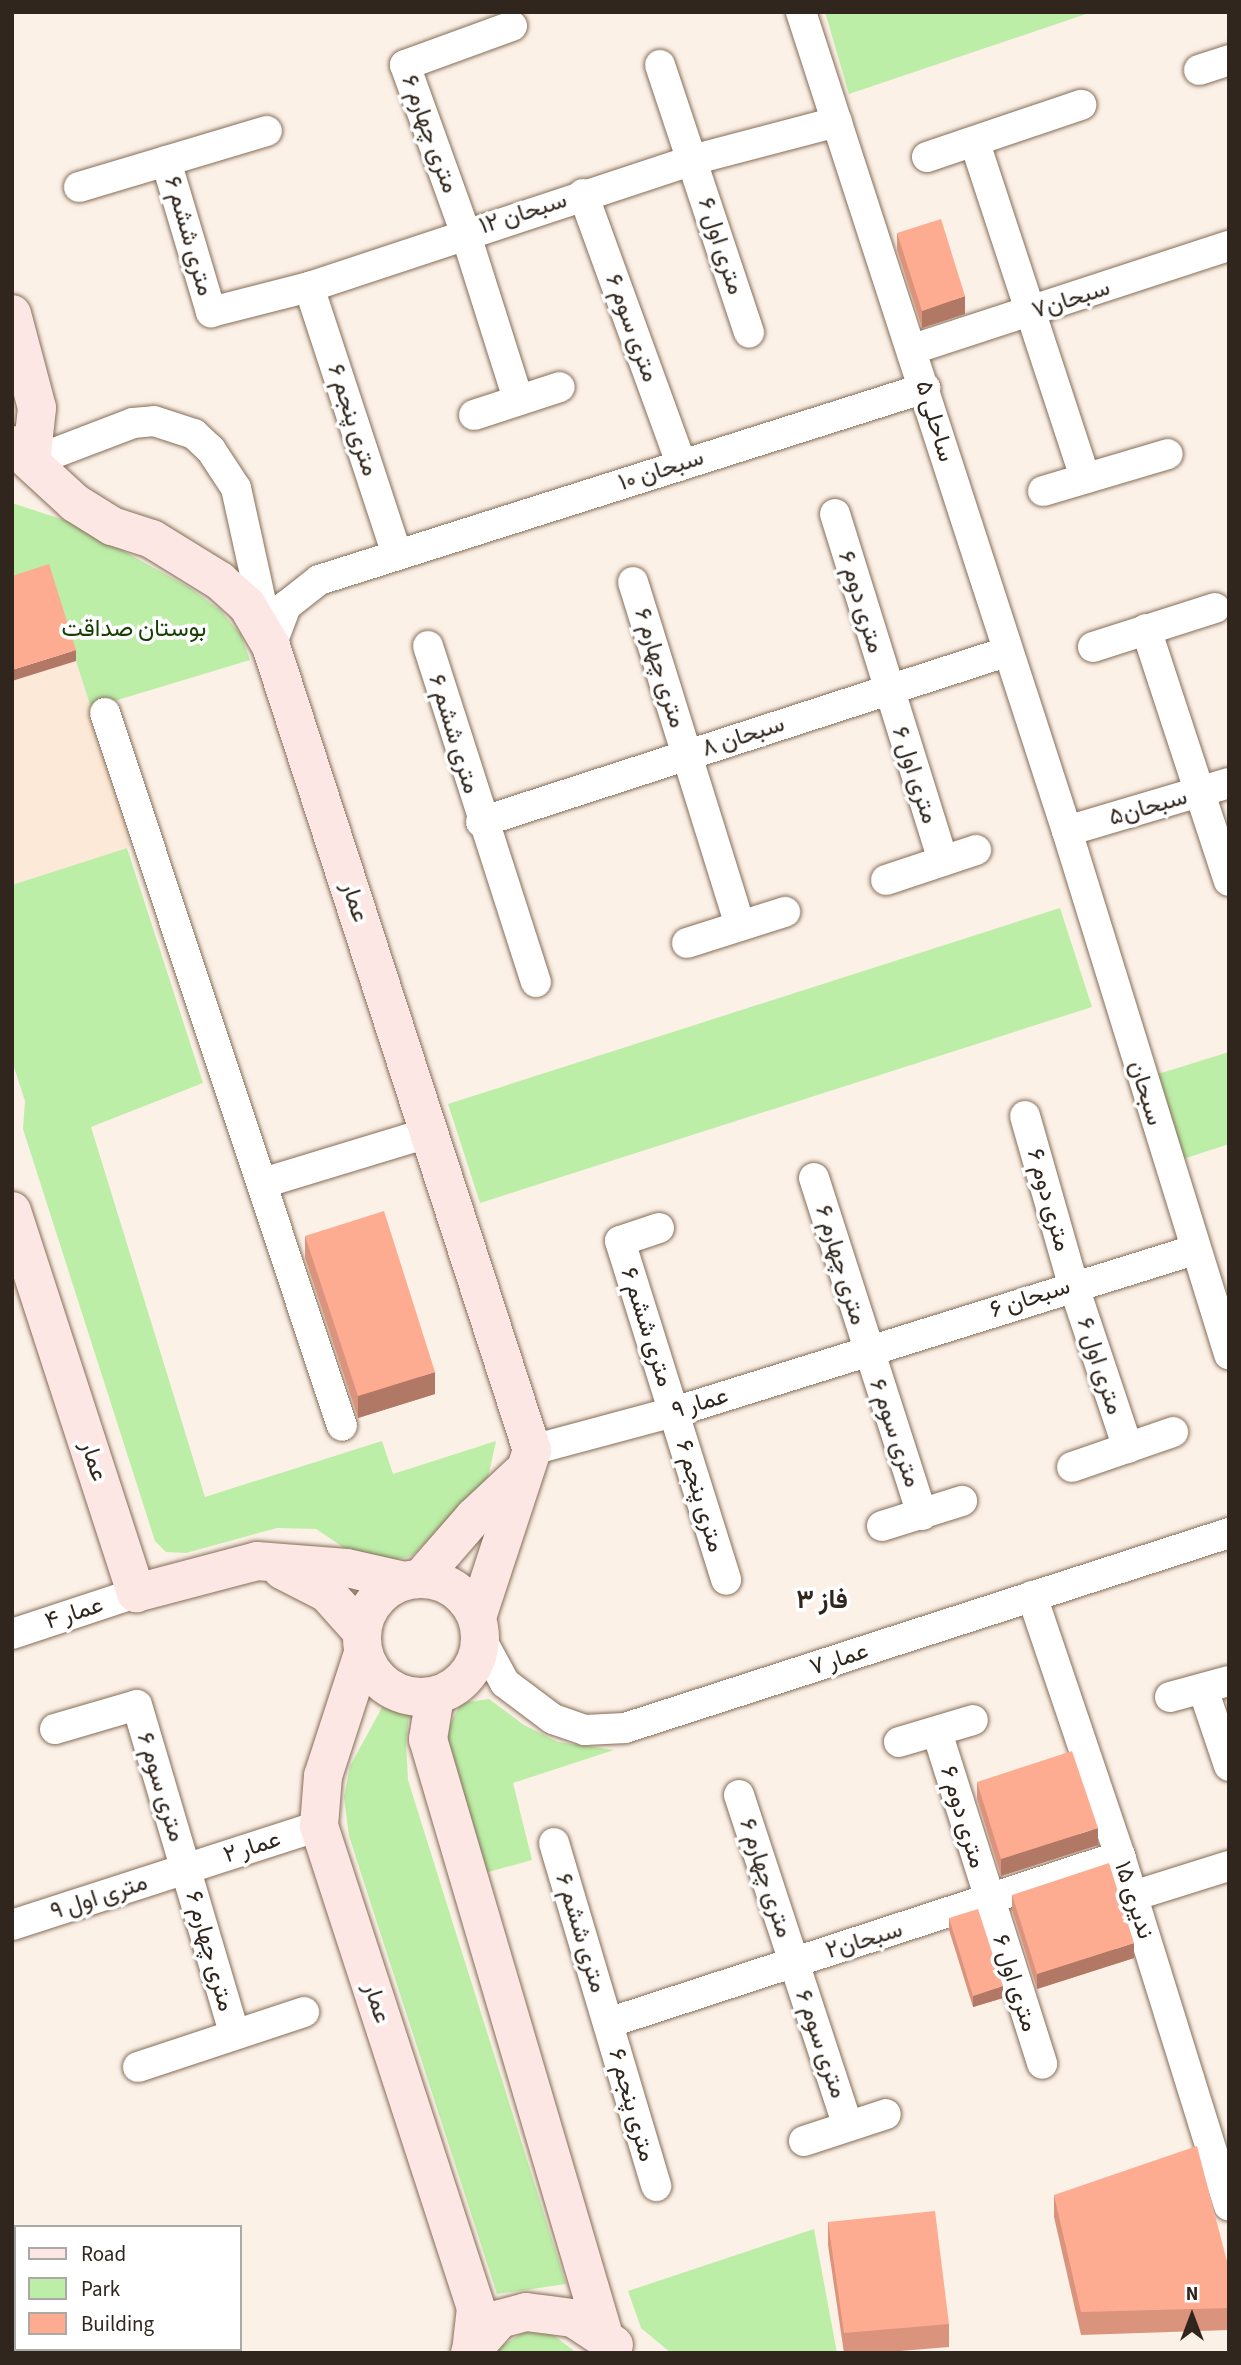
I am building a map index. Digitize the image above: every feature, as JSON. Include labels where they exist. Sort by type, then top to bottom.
[{"type":"street","name":"ساحلی ۵","points":[[801,12],[913,349],[1006,652],[1067,831]]},
{"type":"street","name":"۶ متری چهارم","points":[[465,232],[404,65],[512,26]]},
{"type":"street","points":[[1199,70],[1229,60]]},
{"type":"street","points":[[660,65],[692,160]]},
{"type":"street","points":[[927,157],[1081,105]]},
{"type":"street","name":"سبحان ۱۲","points":[[211,312],[309,287],[465,232],[692,160],[837,122]]},
{"type":"street","points":[[79,187],[267,131]]},
{"type":"street","points":[[975,143],[1033,312],[1085,478]]},
{"type":"street","name":"۶ متری اول","points":[[692,160],[749,333]]},
{"type":"street","name":"۶ متری ششم","points":[[166,161],[211,312]]},
{"type":"street","name":"۶ متری سوم","points":[[583,194],[681,463]]},
{"type":"street","points":[[465,232],[518,399]]},
{"type":"street","name":"سبحان۷","points":[[913,349],[1229,246]]},
{"type":"street","name":"۶ متری پنجم","points":[[309,287],[397,554]]},
{"type":"street","points":[[12,314],[37,408],[18,458]]},
{"type":"street","points":[[474,415],[560,387]]},
{"type":"street","name":"سبحان ۱۰","points":[[271,646],[286,606],[319,580],[681,463],[925,388]]},
{"type":"street","points":[[18,458],[133,423],[154,421],[194,434],[211,450],[236,488],[271,646]]},
{"type":"street","points":[[1043,491],[1168,454]]},
{"type":"street","name":"عمار","points":[[18,458],[75,503],[112,526],[152,540],[219,581],[247,605],[271,646],[428,1133],[527,1461]]},
{"type":"street","name":"۶ متری دوم","points":[[835,514],[887,690]]},
{"type":"street","name":"۶ متری چهارم","points":[[633,582],[687,754]]},
{"type":"street","points":[[1093,647],[1215,608]]},
{"type":"street","points":[[1146,629],[1229,881]]},
{"type":"street","name":"۶ متری ششم","points":[[428,646],[481,822]]},
{"type":"street","name":"سبحان ۸","points":[[481,822],[1006,652]]},
{"type":"street","name":"۶ متری اول","points":[[887,690],[943,860]]},
{"type":"street","points":[[105,713],[264,1182],[342,1426]]},
{"type":"street","points":[[687,754],[740,925]]},
{"type":"street","name":"سبحان۵","points":[[1067,831],[1229,783]]},
{"type":"street","points":[[481,822],[536,982]]},
{"type":"street","name":"سبحان","points":[[1067,831],[1194,1250],[1229,1354]]},
{"type":"street","points":[[886,880],[976,850]]},
{"type":"street","points":[[687,943],[785,912]]},
{"type":"street","name":"۶ متری دوم","points":[[1024,1116],[1073,1284]]},
{"type":"street","points":[[264,1182],[428,1133]]},
{"type":"street","name":"۶ متری چهارم","points":[[814,1178],[867,1351]]},
{"type":"street","name":"عمار","points":[[12,1211],[136,1593]]},
{"type":"street","name":"۶ متری ششم","points":[[659,1228],[620,1241],[674,1412]]},
{"type":"street","name":"سبحان ۶","points":[[867,1351],[1073,1284],[1194,1250]]},
{"type":"street","name":"۶ متری اول","points":[[1073,1284],[1128,1448]]},
{"type":"street","name":"۶ متری سوم","points":[[867,1351],[922,1515]]},
{"type":"street","name":"عمار ۹","points":[[527,1461],[867,1351]]},
{"type":"street","name":"۶ متری پنجم","points":[[674,1412],[726,1580]]},
{"type":"street","points":[[1072,1467],[1173,1432]]},
{"type":"street","points":[[363,1643],[375,1600],[412,1580],[527,1461]]},
{"type":"street","points":[[257,1561],[297,1575],[327,1593],[363,1643],[383,1684],[416,1697],[435,1696],[468,1675],[527,1461]]},
{"type":"street","points":[[882,1526],[962,1501]]},
{"type":"street","name":"عمار ۷","points":[[479,1628],[505,1683],[553,1719],[586,1730],[625,1728],[1229,1533]]},
{"type":"street","points":[[136,1593],[257,1561],[346,1568],[412,1580],[461,1593],[479,1628]]},
{"type":"street","name":"عمار ۴","points":[[12,1634],[136,1593]]},
{"type":"street","name":"ندیری ۱۵","points":[[1032,1596],[1133,1896],[1229,2205]]},
{"type":"street","name":"عمار","points":[[363,1643],[323,1776],[319,1826],[476,2308],[471,2352]]},
{"type":"street","points":[[1170,1697],[1216,1685],[1229,1766]]},
{"type":"street","points":[[435,1696],[428,1739],[614,2345]]},
{"type":"street","name":"۶ متری سوم","points":[[55,1729],[137,1705],[186,1869]]},
{"type":"street","points":[[899,1741],[973,1720]]},
{"type":"street","name":"۶ متری دوم","points":[[937,1732],[989,1902]]},
{"type":"street","name":"۶ متری چهارم","points":[[739,1795],[793,1962]]},
{"type":"street","name":"عمار ۲","points":[[186,1869],[319,1826]]},
{"type":"street","name":"۶ متری ششم","points":[[554,1843],[608,2023]]},
{"type":"street","name":"سبحان۲","points":[[608,2023],[793,1962],[989,1902],[1120,1856]]},
{"type":"street","points":[[1133,1896],[1229,1866]]},
{"type":"street","name":"۶ متری چهارم","points":[[186,1869],[234,2033]]},
{"type":"street","name":"۹ متری اول","points":[[12,1925],[186,1869]]},
{"type":"street","name":"۶ متری اول","points":[[989,1902],[1042,2064]]},
{"type":"street","name":"۶ متری سوم","points":[[793,1962],[848,2126]]},
{"type":"street","points":[[138,2067],[304,2012]]},
{"type":"street","name":"۶ متری پنجم","points":[[608,2023],[656,2186]]},
{"type":"street","points":[[804,2141],[886,2114]]},
{"type":"street","points":[[471,2352],[500,2319],[526,2312],[573,2318],[614,2345]]},
{"type":"shaded area","points":[[49,576],[134,842],[127,848],[12,885],[12,588]]},
{"type":"green space","points":[[825,12],[1092,12],[849,94]]},
{"type":"green space","name":"بوستان صداقت","points":[[12,503],[73,523],[190,588],[220,610],[241,635],[250,660],[91,708],[49,576],[12,588]]},
{"type":"green space","points":[[127,848],[203,1083],[91,1127],[205,1497],[382,1441],[393,1474],[496,1441],[488,1478],[412,1556],[391,1561],[355,1555],[316,1529],[277,1528],[186,1553],[166,1552],[155,1541],[23,1129],[25,1101],[12,1061],[12,885]]},
{"type":"green space","points":[[1060,908],[1092,1007],[480,1203],[448,1104]]},
{"type":"green space","points":[[1229,1052],[1229,1144],[1168,1164],[1142,1079]]},
{"type":"green space","points":[[398,1699],[410,1706],[406,1742],[408,1780],[566,2284],[497,2294],[349,1836],[344,1797],[350,1766],[385,1702]]},
{"type":"green space","points":[[489,1699],[524,1725],[558,1742],[614,1750],[513,1783],[532,1860],[478,1875],[445,1748],[450,1725],[461,1703]]},
{"type":"green space","points":[[814,2229],[837,2353],[671,2353],[641,2328],[628,2291]]},
{"type":"green space","points":[[524,2332],[553,2335],[577,2353],[491,2353]]},
{"type":"building","points":[[941,219],[965,296],[922,311],[897,233]]},
{"type":"building","points":[[49,564],[76,650],[12,670],[12,576]]},
{"type":"building","points":[[384,1211],[435,1372],[358,1396],[305,1236]]},
{"type":"building","points":[[1072,1751],[1098,1828],[1001,1859],[977,1782]]},
{"type":"building","points":[[1109,1863],[1134,1943],[1037,1974],[1012,1895]]},
{"type":"building","points":[[978,1909],[1003,1986],[973,1996],[949,1918]]},
{"type":"building","points":[[1197,2146],[1229,2269],[1229,2308],[1081,2312],[1054,2195]]},
{"type":"building","points":[[935,2211],[949,2324],[844,2333],[828,2222]]},
{"type":"district","name":"فاز ۳","points":[[822,1600]]}]
